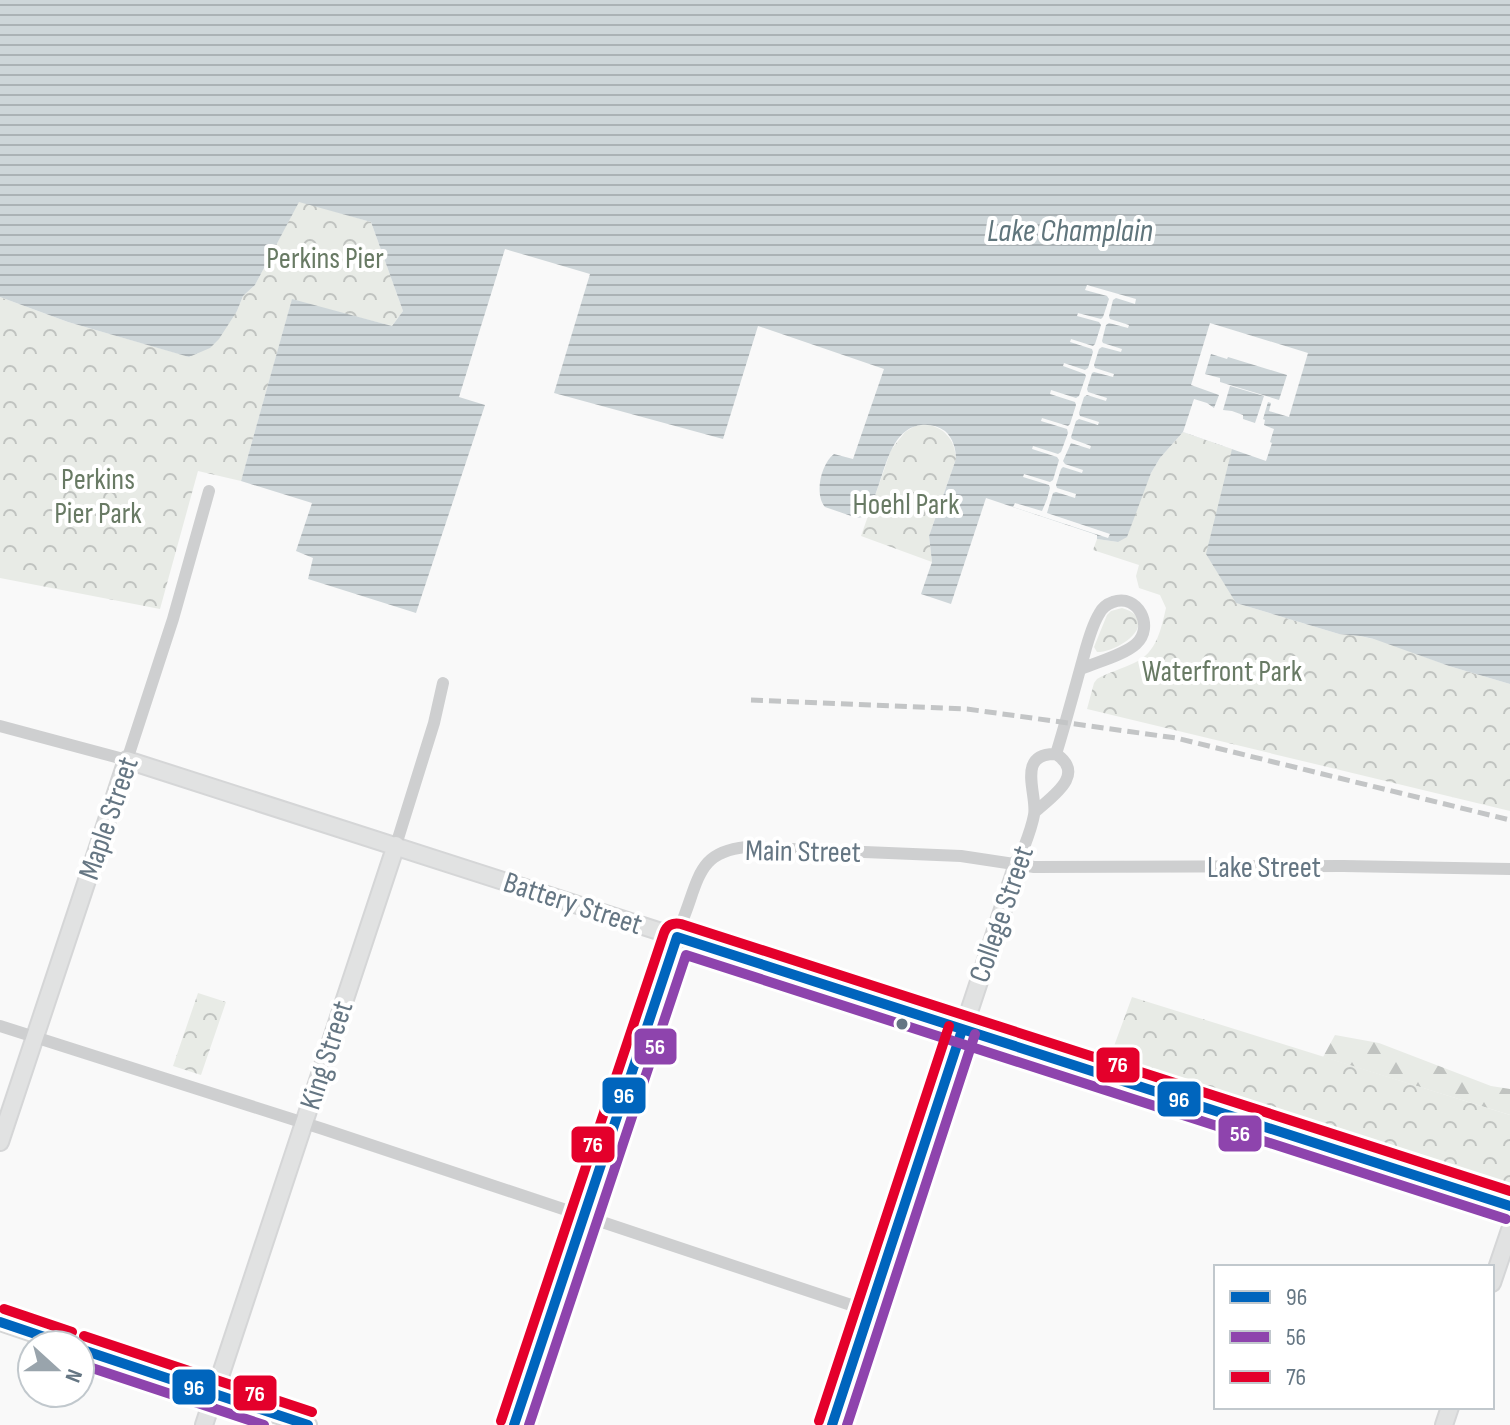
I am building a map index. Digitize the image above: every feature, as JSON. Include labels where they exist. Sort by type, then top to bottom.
[{"type":"main road","name":"Battery Street","points":[[677,937],[1510,1206]]},
{"type":"main road","name":"Main Street","points":[[514,1425],[677,937]]},
{"type":"street","name":"Maple Street","points":[[0,1142],[169,631],[209,491]]},
{"type":"street","name":"College Street","points":[[1056,754],[1081,669],[1097,617],[1115,601],[1129,602],[1139,609],[1145,625],[1141,639],[1128,650],[1081,669]]},
{"type":"street","name":"King Street","points":[[204,1425],[396,845],[434,723],[443,683]]},
{"type":"street","name":"Battery Street","points":[[0,726],[127,760],[677,937]]},
{"type":"street","name":"College Street","points":[[832,1425],[1035,812],[1031,772],[1039,758],[1056,754],[1065,761],[1068,775],[1062,789],[1035,812]]},
{"type":"street","name":"Main Street","points":[[677,937],[697,877],[705,864],[727,850],[746,847],[961,856],[1018,864]]},
{"type":"street","name":"Lake Street","points":[[1018,864],[1034,867],[1510,869]]},
{"type":"street","points":[[0,1026],[304,1123],[869,1311]]},
{"type":"street","points":[[1494,1277],[1510,1230]]},
{"type":"street","points":[[0,1322],[21,1329]]},
{"type":"street","points":[[96,1354],[308,1425]]},
{"type":"green space","name":"Perkins Pier Park","points":[[299,201],[371,222],[403,311],[392,326],[292,300],[241,481],[198,471],[160,609],[0,578],[0,297],[68,322],[190,357],[237,311],[243,296],[255,285]]},
{"type":"green space","name":"Hoehl Park","points":[[925,424],[947,435],[956,459],[929,536],[932,562],[861,536],[891,450],[905,432]]},
{"type":"green space","name":"Waterfront Park","points":[[1183,432],[1232,448],[1236,603],[1339,634],[1373,639],[1377,632],[1417,654],[1510,684],[1510,811],[1087,709],[1097,679],[1142,659],[1153,647],[1166,608],[1160,595],[1139,588],[1136,576],[1139,565],[1093,550],[1097,539],[1118,542],[1151,473]]},
{"type":"green space","name":"Waterfront Park","points":[[1122,608],[1133,613],[1138,627],[1117,647],[1097,652],[1094,647],[1107,615]]},
{"type":"green space","points":[[198,993],[226,1002],[201,1075],[173,1066]]},
{"type":"green space","points":[[1132,997],[1510,1115],[1510,1186],[1110,1057]]},
{"type":"green space","points":[[1335,1035],[1379,1043],[1491,1086],[1510,1089],[1510,1115],[1323,1057]]},
{"type":"water","name":"Lake Champlain","points":[[0,0],[1510,0],[1510,684],[1374,639],[1339,634],[1236,603],[1206,554],[1232,449],[1183,432],[1151,473],[1127,537],[1118,542],[1097,539],[1097,535],[986,498],[951,604],[921,594],[932,562],[929,536],[956,459],[954,444],[945,431],[921,425],[908,429],[899,438],[863,517],[857,518],[825,507],[820,495],[820,479],[829,459],[834,454],[853,459],[884,369],[758,326],[723,439],[554,393],[590,274],[505,249],[459,397],[485,405],[416,613],[308,579],[313,558],[296,551],[312,503],[241,481],[292,299],[392,326],[403,311],[371,222],[299,202],[255,285],[243,296],[219,339],[210,348],[189,357],[68,322],[0,297]]},
{"type":"pier","points":[[1087,285],[1136,299],[1135,304],[1116,298],[1113,300],[1110,319],[1129,325],[1128,328],[1109,323],[1102,341],[1122,349],[1121,352],[1099,349],[1095,368],[1114,374],[1113,377],[1092,373],[1087,389],[1107,398],[1106,401],[1087,395],[1084,397],[1080,416],[1099,422],[1098,425],[1079,419],[1076,421],[1072,439],[1091,446],[1090,449],[1071,443],[1063,461],[1083,470],[1082,473],[1063,467],[1056,485],[1076,494],[1075,498],[1053,493],[1047,513],[1110,534],[1108,538],[1013,507],[1015,503],[1042,511],[1047,499],[1049,485],[1023,477],[1024,474],[1050,482],[1053,480],[1059,460],[1057,457],[1032,449],[1033,446],[1058,454],[1068,433],[1067,429],[1041,421],[1042,418],[1070,424],[1075,402],[1050,394],[1051,390],[1076,398],[1079,396],[1085,374],[1063,366],[1064,363],[1085,370],[1093,352],[1070,342],[1071,339],[1093,346],[1101,325],[1077,316],[1078,313],[1101,319],[1109,299],[1085,290]]},
{"type":"pier","points":[[1210,323],[1308,353],[1289,417],[1269,411],[1271,403],[1268,402],[1264,425],[1274,429],[1266,461],[1183,432],[1194,399],[1214,408],[1219,395],[1191,385]],"holes":[[[1211,354],[1287,375],[1279,400],[1220,382],[1220,378],[1205,374]],[[1230,386],[1264,396],[1255,423],[1243,419],[1243,415],[1223,410]]]},
{"type":"railway","points":[[751,700],[967,709],[1176,738],[1510,820]]},
{"type":"transit line","name":"76","points":[[501,1421],[664,933],[673,924],[681,924],[1510,1191]]},
{"type":"transit line","name":"96","points":[[514,1425],[677,937],[1510,1206]]},
{"type":"transit line","name":"56","points":[[529,1425],[686,955],[1506,1219]]},
{"type":"transit line","name":"76","points":[[819,1421],[949,1026]]},
{"type":"transit line","name":"96","points":[[832,1425],[962,1030]]},
{"type":"transit line","name":"56","points":[[847,1425],[975,1034]]},
{"type":"transit line","name":"76","points":[[4,1309],[63,1329]]},
{"type":"transit line","name":"96","points":[[0,1322],[21,1329]]},
{"type":"transit line","name":"76","points":[[96,1340],[312,1412]]},
{"type":"transit line","name":"96","points":[[96,1354],[308,1425]]},
{"type":"transit line","name":"56","points":[[96,1369],[264,1425]]},
{"type":"park label","name":"Perkins Pier","points":[[325,258]]}]
